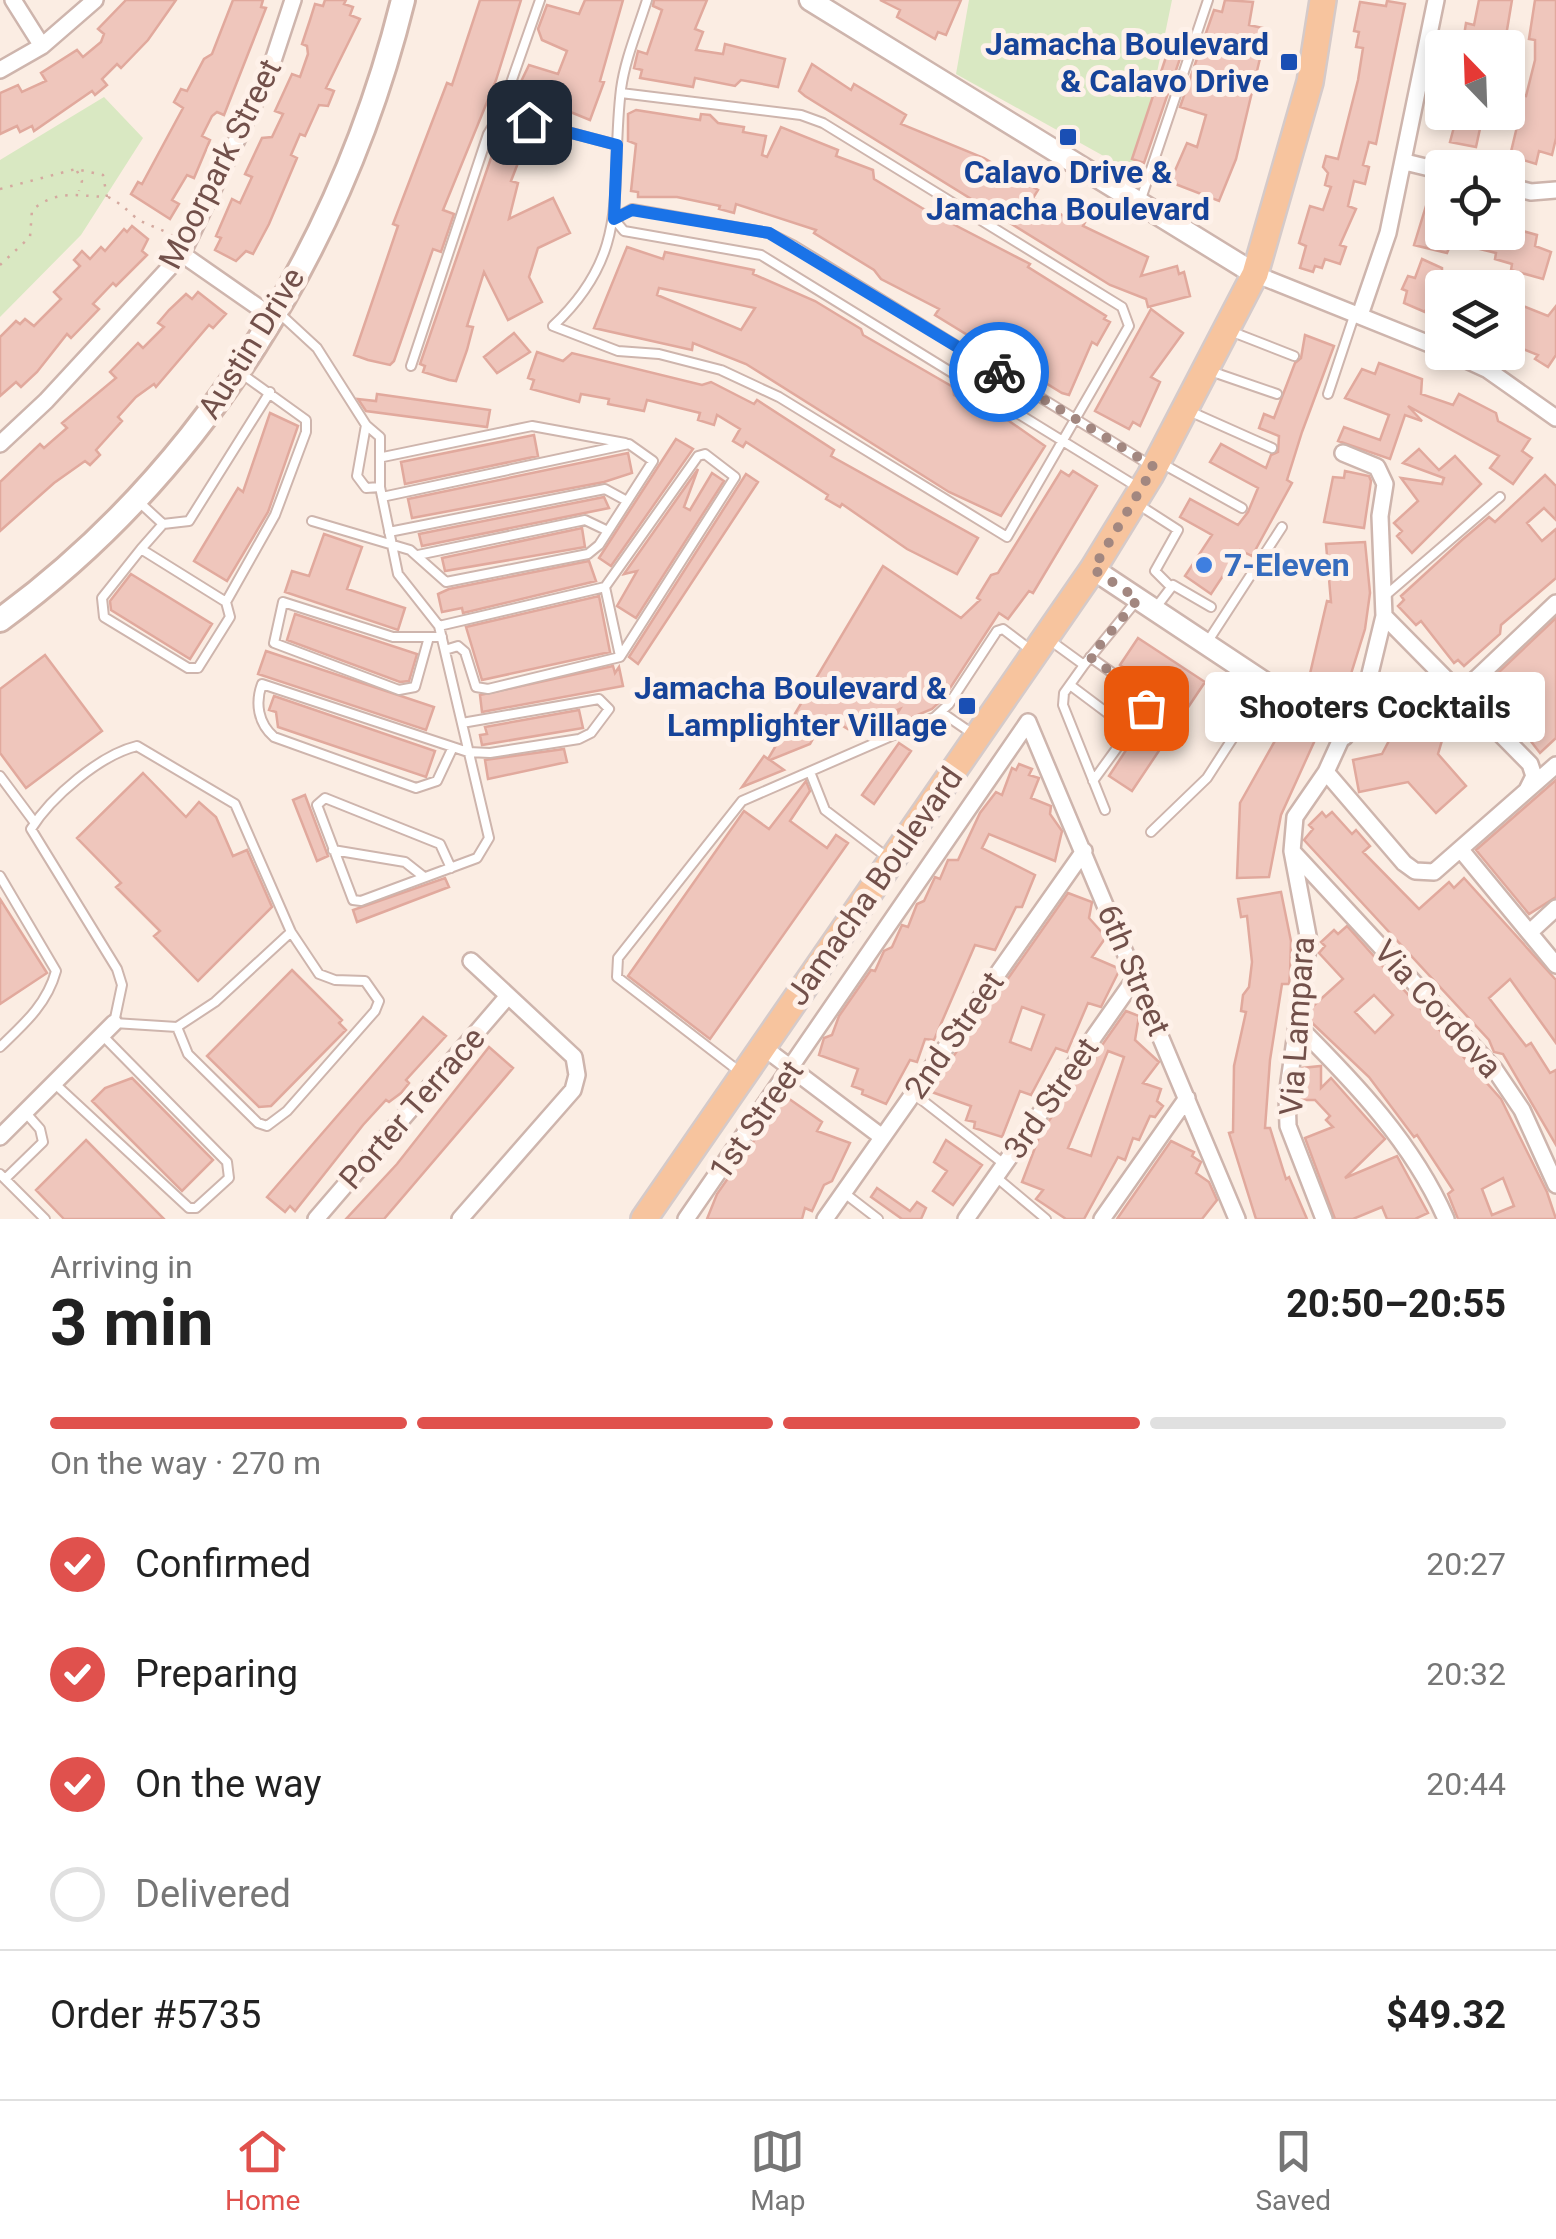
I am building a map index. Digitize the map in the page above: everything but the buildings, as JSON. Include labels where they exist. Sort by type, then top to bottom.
[{"type":"main road","name":"Austin Drive","points":[[0,620],[64,573],[138,500],[198,429],[238,371],[321,231],[364,132],[403,0]]},
{"type":"main road","name":"Jamacha Boulevard","points":[[644,1219],[1093,569],[1147,480],[1255,274],[1306,95],[1324,0]]},
{"type":"street","points":[[12,0],[42,46]]},
{"type":"street","points":[[0,70],[42,46],[95,0]]},
{"type":"street","name":"Moorpark Street","points":[[0,444],[63,384],[183,251],[269,74],[293,0]]},
{"type":"street","points":[[810,0],[1255,274],[1425,342]]},
{"type":"street","points":[[1358,314],[1388,233],[1436,0]]},
{"type":"street","points":[[1404,162],[1425,167]]},
{"type":"street","points":[[1525,190],[1556,190]]},
{"type":"street","points":[[183,251],[273,312]]},
{"type":"street","points":[[1488,370],[1556,418]]},
{"type":"street","name":"Via Lampara","points":[[1324,1219],[1288,1126],[1310,941],[1292,851],[1296,817],[1326,772],[1369,678],[1386,596],[1380,516],[1385,484],[1377,467],[1343,453]]},
{"type":"street","points":[[1093,569],[1343,735]]},
{"type":"street","points":[[1461,693],[1556,602]]},
{"type":"street","points":[[1384,616],[1530,764],[1534,776],[1527,790]]},
{"type":"street","name":"6th Street","points":[[1028,722],[1237,1219]]},
{"type":"street","name":"1st Street","points":[[686,1219],[792,1071],[1028,722]]},
{"type":"street","points":[[1326,772],[1414,871],[1434,872],[1556,765]]},
{"type":"street","points":[[1461,850],[1556,965]]},
{"type":"street","name":"Via Cordova","points":[[1292,851],[1495,1070],[1522,1110],[1556,1185]]},
{"type":"street","name":"2nd Street","points":[[825,1219],[1084,852]]},
{"type":"street","points":[[1530,932],[1556,908]]},
{"type":"street","points":[[460,1219],[573,1090],[577,1075],[574,1057],[472,960]]},
{"type":"street","name":"3rd Street","points":[[966,1219],[1136,977]]},
{"type":"street","name":"Porter Terrace","points":[[316,1219],[508,996]]},
{"type":"street","points":[[1298,1025],[1394,1130],[1431,1184],[1446,1219]]},
{"type":"street","points":[[4,1126],[24,1112],[108,1029]]},
{"type":"street","points":[[762,1047],[882,1137]]},
{"type":"street","points":[[1102,1219],[1188,1098]]},
{"type":"lane","points":[[411,366],[488,134],[500,114],[540,0]]},
{"type":"lane","points":[[621,93],[801,115],[824,123],[1122,307],[1130,326],[1006,538],[779,397],[736,377],[659,354],[618,351],[553,326],[583,298],[601,267],[614,219],[621,93],[647,0]]},
{"type":"lane","points":[[1139,203],[1208,0]]},
{"type":"lane","points":[[500,114],[617,145]]},
{"type":"lane","points":[[614,219],[632,210],[769,233],[1075,420],[1147,480],[1178,530],[1155,571],[1170,586]]},
{"type":"lane","points":[[614,219],[624,231],[761,255],[1064,439],[1147,480],[1242,508]]},
{"type":"lane","points":[[273,312],[317,348],[366,425],[380,437],[381,492],[398,574],[439,626],[488,838],[484,852],[452,868],[353,900],[317,805],[325,798],[440,844],[452,868]]},
{"type":"lane","points":[[1328,394],[1358,314]]},
{"type":"lane","points":[[1226,330],[1294,356]]},
{"type":"lane","points":[[1206,369],[1277,394]]},
{"type":"lane","points":[[226,602],[275,515],[306,432],[306,420],[238,371]]},
{"type":"lane","points":[[138,500],[163,524],[176,526],[189,521],[234,457],[243,432],[270,392]]},
{"type":"lane","points":[[1185,409],[1272,448]]},
{"type":"lane","points":[[366,425],[357,476],[366,488],[381,492],[629,444]]},
{"type":"lane","points":[[383,457],[532,426],[629,444],[653,460],[608,531],[588,554],[446,582],[432,574],[418,555]]},
{"type":"lane","points":[[439,626],[605,587],[688,465],[706,454],[730,470],[735,482],[620,658],[488,689],[476,687],[465,652],[458,646],[445,650]]},
{"type":"lane","points":[[390,532],[606,489],[627,500]]},
{"type":"lane","points":[[1386,596],[1500,497]]},
{"type":"lane","points":[[312,521],[418,555],[584,520],[608,531]]},
{"type":"lane","points":[[141,549],[226,602],[230,617],[198,668],[188,668],[104,616],[102,598],[141,549],[163,524]]},
{"type":"lane","points":[[1206,644],[1282,527]]},
{"type":"lane","points":[[1105,810],[1063,706],[1070,686],[1087,661],[1170,586],[1180,586],[1212,607]]},
{"type":"lane","points":[[605,587],[620,658]]},
{"type":"lane","points":[[429,637],[415,687],[400,690],[274,643],[284,602],[392,637],[429,637],[442,637]]},
{"type":"lane","points":[[744,1074],[617,978],[614,970],[618,958],[729,812],[742,801],[941,712],[997,631],[1003,629],[1087,661],[1142,694],[1146,708],[1093,782]]},
{"type":"lane","points":[[453,747],[437,781],[416,788],[274,737],[266,730],[257,698],[262,684],[453,747],[468,752],[490,754],[579,739],[591,733],[609,709],[599,699],[462,723]]},
{"type":"lane","points":[[1151,832],[1207,778],[1267,685]]},
{"type":"lane","points":[[1070,686],[1130,730]]},
{"type":"lane","points":[[941,712],[977,737]]},
{"type":"lane","points":[[108,1029],[122,985],[31,829],[110,756],[137,746],[234,804],[291,932],[319,974],[335,980],[365,980],[379,1001],[375,1012],[287,1111],[267,1126],[258,1124],[188,1054],[177,1027]]},
{"type":"lane","points":[[810,772],[825,810],[892,860]]},
{"type":"lane","points":[[0,776],[35,823]]},
{"type":"lane","points":[[334,850],[405,862],[424,878]]},
{"type":"lane","points":[[0,876],[56,972],[50,990],[33,1015],[1,1043]]},
{"type":"lane","points":[[108,1029],[177,1027],[215,1002],[291,932]]},
{"type":"lane","points":[[54,1082],[188,1208],[196,1208],[228,1178],[226,1162],[108,1029]]},
{"type":"lane","points":[[913,1093],[1000,1170],[1046,1219]]},
{"type":"lane","points":[[24,1112],[40,1129],[43,1142],[2,1176],[46,1219]]},
{"type":"lane","points":[[843,1192],[878,1219]]},
{"type":"path","points":[[0,188],[76,169],[104,175],[107,197]]},
{"type":"path","points":[[76,169],[82,181],[78,192]]},
{"type":"path","points":[[0,266],[30,237],[32,210],[48,198],[78,192],[107,197],[126,206],[138,220],[158,224],[183,251]]},
{"type":"green space","points":[[969,0],[1172,0],[1136,174],[956,74]]},
{"type":"green space","points":[[104,97],[143,138],[81,235],[0,317],[0,160]]},
{"type":"way so far","points":[[999,372],[1154,467],[1093,569],[1138,599],[1090,657],[1142,694],[1146,708]]},
{"type":"place","name":"Jamacha Boulevard & Calavo Drive","points":[[1289,62]]},
{"type":"place","name":"Calavo Drive & Jamacha Boulevard","points":[[1068,137]]},
{"type":"place","name":"7-Eleven","points":[[1204,565]]},
{"type":"place","name":"Jamacha Boulevard & Lamplighter Village","points":[[967,706]]},
{"type":"place","name":"Shooters Cocktails","points":[[1146,708]]},
{"type":"route","points":[[529,122],[617,145],[614,219],[632,210],[769,233],[999,372]]}]
